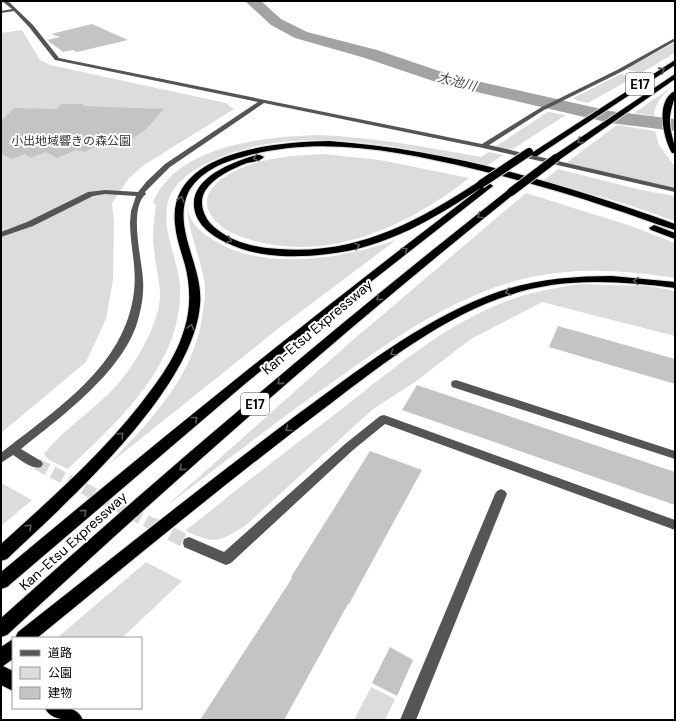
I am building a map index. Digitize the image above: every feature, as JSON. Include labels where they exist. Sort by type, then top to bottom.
[{"type":"highway","name":"Kan-Etsu Expressway","points":[[1,582],[298,334],[485,185],[531,153],[675,62]]},
{"type":"highway","name":"Kan-Etsu Expressway","points":[[4,626],[157,489],[317,350],[422,262],[556,158],[675,76]]},
{"type":"highway","points":[[675,94],[667,107],[665,116],[668,136],[675,151]]},
{"type":"highway","points":[[1,554],[76,482],[127,428],[147,405],[175,364],[186,343],[192,324],[195,307],[193,276],[180,228],[179,206],[182,196],[193,179],[214,165],[242,154],[286,145],[331,144],[386,149],[453,162],[522,179],[587,197],[675,227]]},
{"type":"highway","points":[[485,185],[435,214],[397,233],[354,247],[309,253],[266,250],[230,241],[209,228],[200,216],[197,204],[199,196],[211,180],[219,173],[239,163],[265,156],[293,152],[341,151],[380,155],[423,162],[509,183],[611,213],[675,236]]},
{"type":"highway","points":[[25,637],[312,410],[406,344],[456,315],[485,300],[507,292],[552,282],[599,279],[653,282],[675,286]]},
{"type":"highway","points":[[1,658],[12,649]]},
{"type":"highway","points":[[1,674],[12,681]]},
{"type":"highway","points":[[56,709],[73,720]]},
{"type":"street","points":[[4,1],[15,10],[57,59],[483,146],[675,190]]},
{"type":"street","points":[[1,12],[15,10]]},
{"type":"street","points":[[483,146],[542,109],[619,71],[675,39]]},
{"type":"street","points":[[1,459],[93,384],[118,350],[134,321],[139,291],[134,221],[138,200],[149,184],[166,166],[262,102]]},
{"type":"street","points":[[1,235],[30,224],[91,194],[105,192],[142,194]]},
{"type":"street","points":[[456,384],[675,455]]},
{"type":"street","points":[[189,543],[226,559],[349,447],[384,419],[675,525]]},
{"type":"street","points":[[12,449],[37,464]]},
{"type":"street","points":[[408,720],[501,494]]},
{"type":"green space","name":"小出地域響きの森公園","points":[[22,30],[40,60],[50,65],[226,103],[234,109],[144,165],[129,178],[112,203],[114,223],[113,280],[106,319],[86,362],[1,433],[1,33]]},
{"type":"green space","points":[[675,42],[675,53],[641,73],[628,70],[628,68]]},
{"type":"green space","points":[[621,74],[636,76],[588,103],[578,101],[573,98]]},
{"type":"green space","points":[[673,86],[658,103],[654,111],[654,116],[634,113]]},
{"type":"green space","points":[[548,112],[566,115],[511,150],[496,146]]},
{"type":"green space","points":[[617,125],[655,131],[659,145],[675,167],[675,188],[642,182],[566,163]]},
{"type":"green space","points":[[317,135],[379,140],[481,157],[489,152],[503,155],[487,166],[454,158],[380,145],[342,141],[304,140],[267,144],[232,153],[195,170],[185,177],[172,191],[166,213],[168,234],[179,276],[180,286],[178,314],[171,340],[160,365],[145,388],[127,410],[68,469],[49,460],[44,454],[60,436],[106,396],[122,379],[137,357],[150,332],[159,307],[160,296],[153,237],[156,205],[153,202],[165,183],[182,168],[202,156],[224,148],[272,138]]},
{"type":"green space","points":[[324,154],[380,160],[469,178],[418,212],[391,226],[362,237],[332,244],[302,247],[272,245],[242,237],[230,232],[219,224],[211,215],[207,203],[208,194],[218,182],[230,174],[255,163],[282,157]]},
{"type":"green space","points":[[558,169],[641,190],[675,196],[675,221],[623,203],[543,181]]},
{"type":"green space","points":[[526,193],[634,227],[675,243],[675,278],[639,273],[603,271],[549,274],[504,284],[453,305],[382,347],[293,410],[165,507],[347,345]]},
{"type":"green space","points":[[187,206],[192,221],[203,233],[232,249],[254,256],[278,259],[327,257],[375,247],[396,240],[279,328],[108,465],[140,431],[169,395],[192,355],[199,333],[205,299],[205,284],[190,225]]},
{"type":"green space","points":[[581,284],[648,286],[675,291],[675,336],[542,302],[471,339],[415,382],[373,409],[245,526],[228,536],[216,540],[203,538],[185,531],[415,352],[435,339],[477,314],[509,300],[539,291]]},
{"type":"green space","points":[[1,483],[32,500],[1,526]]},
{"type":"green space","points":[[146,562],[182,581],[123,637],[58,637]]},
{"type":"green space","points":[[371,687],[395,699],[385,720],[354,720]]},
{"type":"building","points":[[92,24],[128,40],[77,52],[73,50],[63,52],[47,40],[60,37],[51,34]]},
{"type":"building","points":[[61,104],[164,109],[146,129],[125,144],[109,140],[85,152],[76,150],[57,158],[46,152],[30,158],[25,154],[11,159],[1,153],[1,121],[14,108],[57,109]]},
{"type":"building","points":[[558,326],[675,359],[675,384],[549,347]]},
{"type":"building","points":[[417,385],[675,472],[675,505],[402,410]]},
{"type":"building","points":[[370,451],[422,470],[284,720],[200,720],[292,578],[291,577]]},
{"type":"building","points":[[390,647],[413,660],[397,696],[372,683]]},
{"type":"waterway","name":"大池川","points":[[252,1],[276,22],[301,35],[371,54],[449,80],[610,117],[675,125]]},
{"type":"tunnel","points":[[37,464],[154,525]]},
{"type":"tunnel","points":[[152,524],[189,543]]}]
